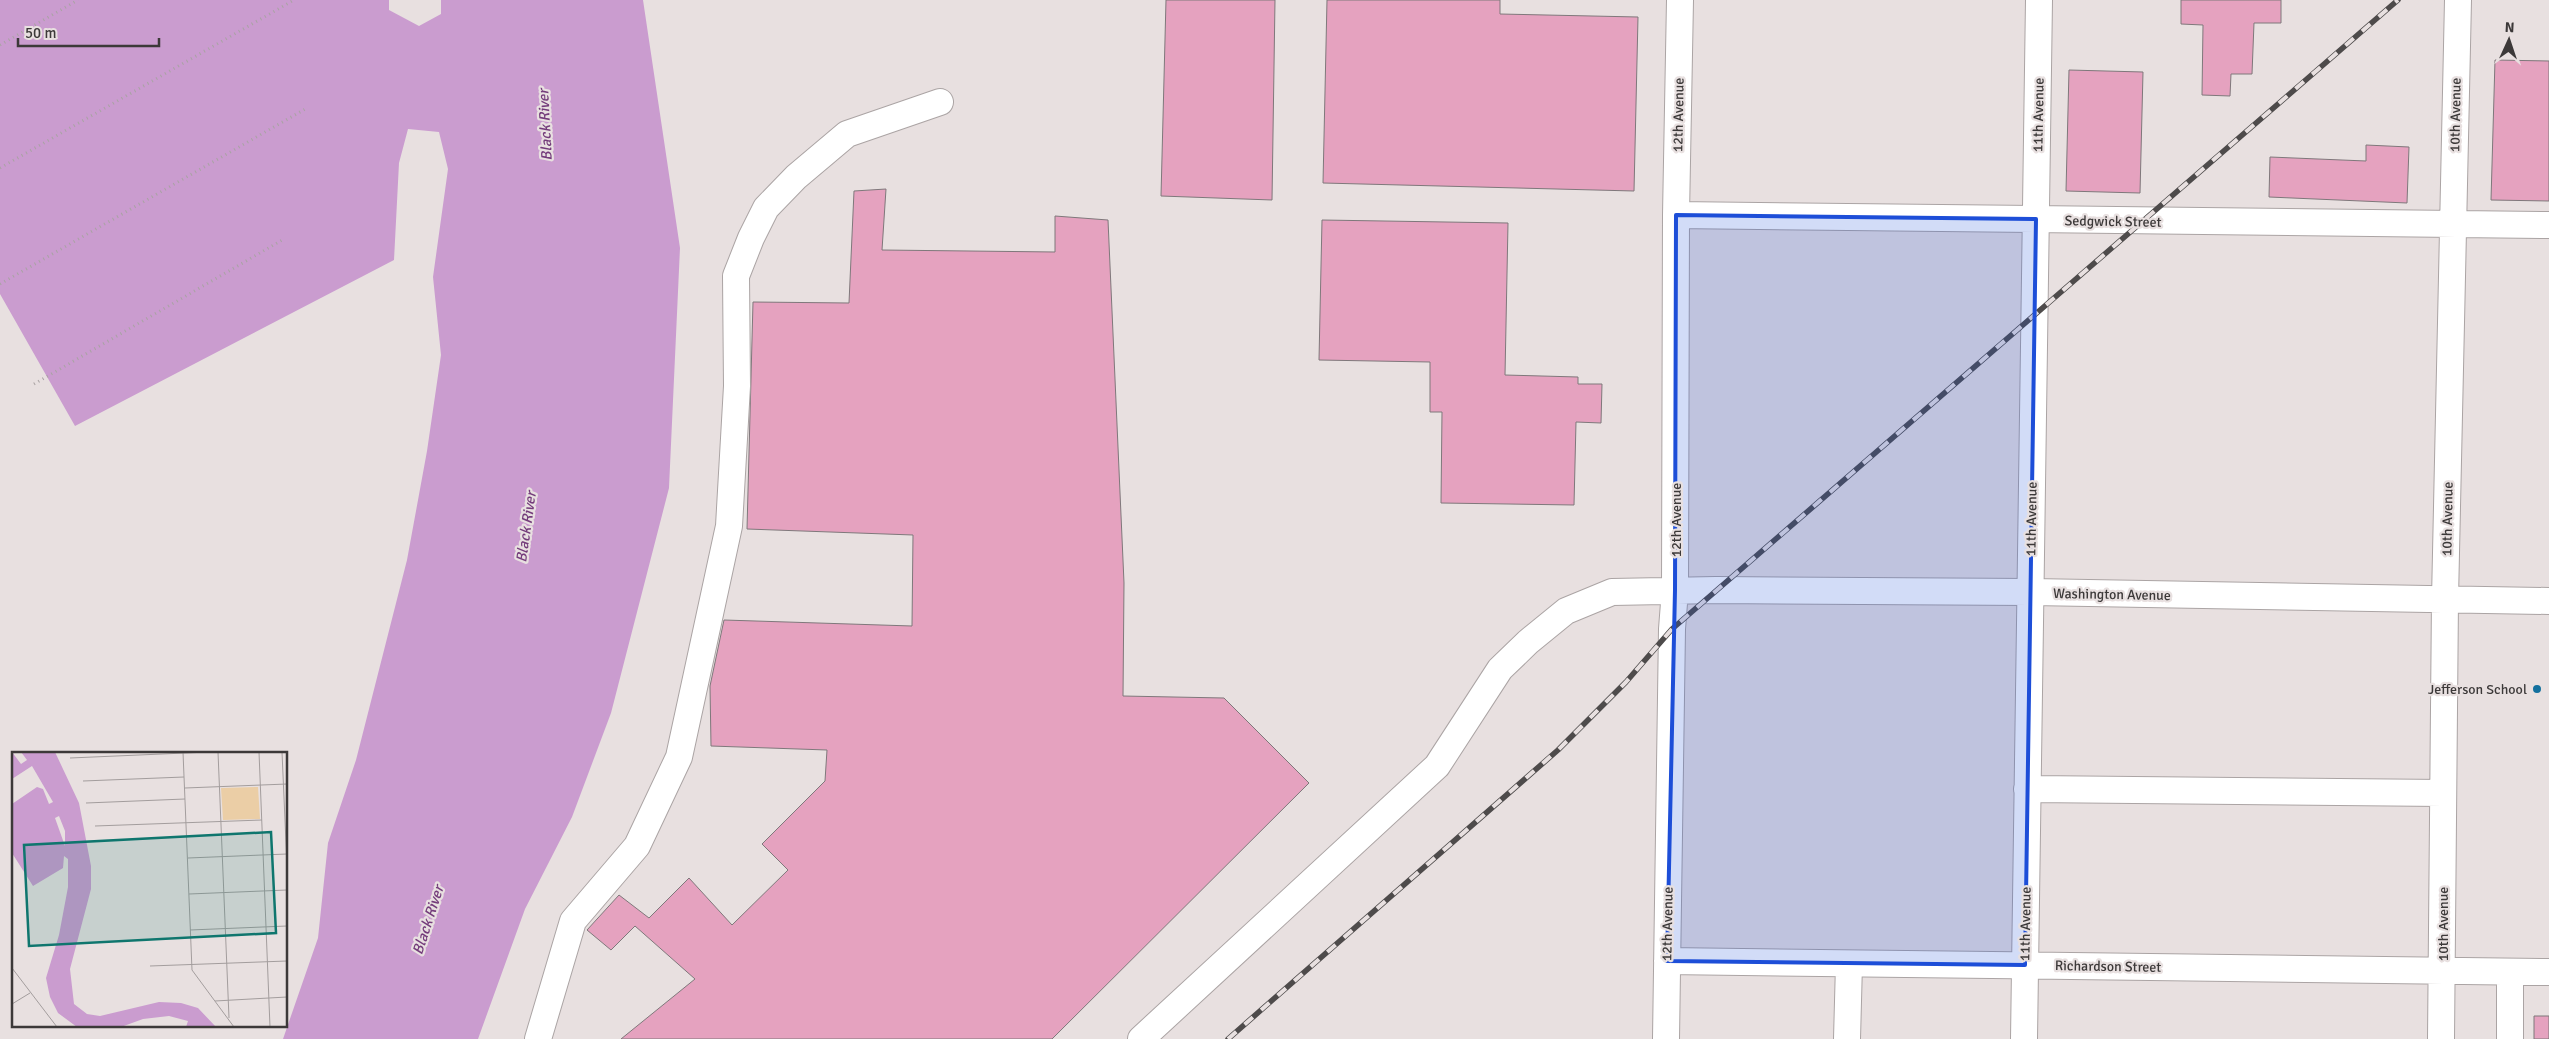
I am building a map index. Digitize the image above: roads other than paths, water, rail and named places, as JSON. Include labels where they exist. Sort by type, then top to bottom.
[{"type":"street","name":"12th Avenue","points":[[1666,1039],[1672,629],[1675,590],[1676,215],[1680,0]]},
{"type":"street","name":"11th Avenue","points":[[2024,1039],[2039,0]]},
{"type":"street","name":"10th Avenue","points":[[2441,1039],[2445,599],[2458,0]]},
{"type":"street","points":[[538,1039],[572,921],[637,846],[679,757],[728,526],[737,386],[736,276],[750,238],[766,208],[796,177],[847,134],[940,102]]},
{"type":"street","name":"Sedgwick Street","points":[[1676,215],[2144,222],[2452,222],[2549,224]]},
{"type":"street","name":"Washington Avenue","points":[[1141,1039],[1437,766],[1500,669],[1566,611],[1612,592],[1675,590],[2030,592],[2549,601]]},
{"type":"street","points":[[2027,789],[2444,792]]},
{"type":"street","name":"Richardson Street","points":[[1667,961],[2549,972]]},
{"type":"street","points":[[1847,1039],[1849,964]]},
{"type":"street","points":[[2510,972],[2510,1039]]},
{"type":"water","name":"Black River","points":[[0,0],[389,0],[389,10],[419,26],[441,14],[441,0],[643,0],[680,248],[669,488],[611,713],[572,817],[525,909],[478,1039],[283,1039],[318,938],[328,843],[356,760],[407,560],[427,451],[441,355],[433,277],[448,169],[439,132],[408,129],[399,163],[394,260],[75,426],[0,294]]},
{"type":"railway","points":[[1228,1039],[1558,750],[1626,682],[1672,629],[2398,0]]},
{"type":"place","name":"Jefferson School","points":[[2537,689]]}]
